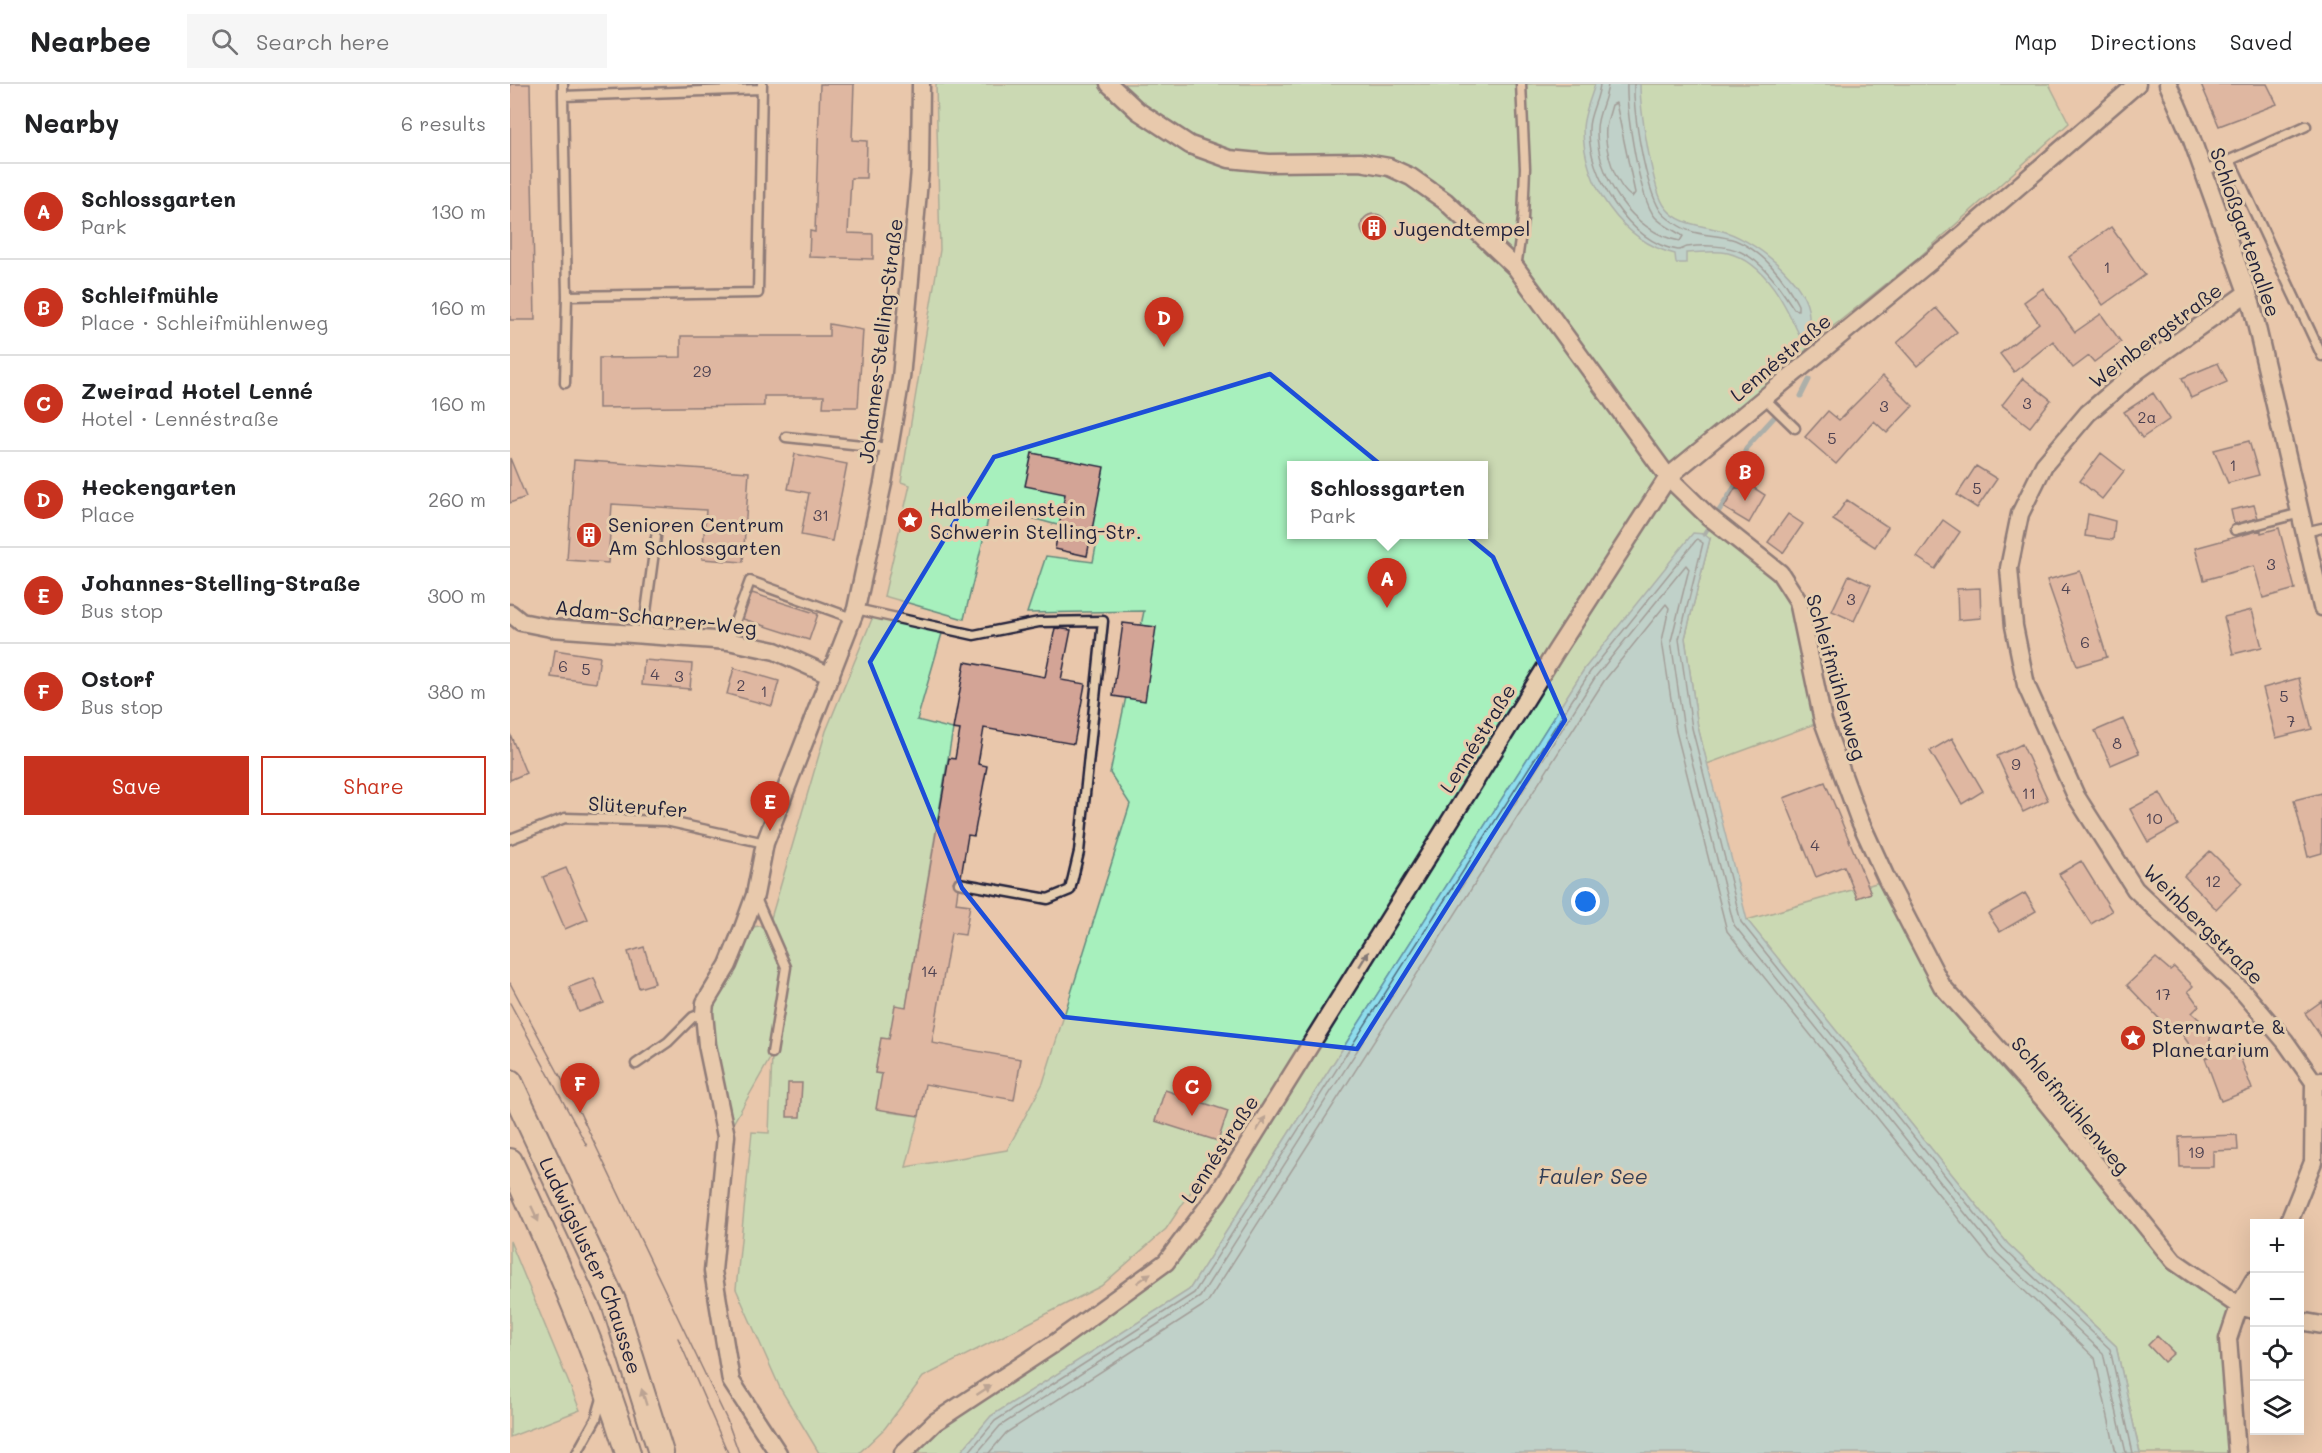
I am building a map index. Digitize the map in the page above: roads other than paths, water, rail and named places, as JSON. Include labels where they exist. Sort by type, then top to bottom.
[{"type":"street","name":"Johannes-Stelling-Straße","points":[[778,1453],[731,1381],[713,1271],[726,1136],[707,1045],[705,1003],[728,965],[743,928],[754,895],[765,843],[854,613],[890,448],[913,271],[920,170],[921,84]]},
{"type":"street","name":"Schleifmühlenweg","points":[[1109,84],[1138,111],[1190,145],[1229,159],[1269,163],[1360,162],[1396,170],[1411,177],[1445,201],[1516,268],[1668,477],[1708,516],[1780,573],[1798,601],[1823,721],[1859,819],[1887,880],[1942,986],[2044,1100],[2174,1261],[2247,1308]]},
{"type":"street","name":"Lennéstraße","points":[[903,1453],[935,1422],[1055,1343],[1166,1262],[1218,1192],[1556,651],[1668,477],[1769,403],[2138,84]]},
{"type":"street","name":"Schloßgartenallee","points":[[2168,84],[2248,292],[2322,607]]},
{"type":"street","name":"Weinbergstraße","points":[[2248,292],[2114,390],[2088,413],[2044,465],[2020,514],[2009,568],[2013,615],[2026,685],[2076,796],[2135,889],[2245,994],[2318,1081],[2313,1162],[2290,1219]]},
{"type":"street","name":"Adam-Scharrer-Weg","points":[[510,613],[522,622],[551,627],[728,641],[774,651],[831,676]]},
{"type":"street","name":"Ludwigsluster Chaussee","points":[[510,1082],[614,1303],[661,1453]]},
{"type":"street","name":"Ludwigsluster Chaussee","points":[[510,1161],[546,1239],[606,1383],[628,1453]]},
{"type":"street","points":[[2238,1453],[2228,1339],[2247,1308]]},
{"type":"street","points":[[2304,1322],[2322,1325]]},
{"type":"lane","points":[[563,84],[567,296],[565,383]]},
{"type":"lane","points":[[1516,268],[1523,219],[1525,168],[1521,84]]},
{"type":"lane","points":[[563,96],[761,86],[758,293],[567,296]]},
{"type":"lane","points":[[2203,172],[2306,126]]},
{"type":"lane","points":[[2230,160],[2322,356]]},
{"type":"lane","points":[[1769,403],[1795,428]]},
{"type":"lane","points":[[786,437],[890,448]]},
{"type":"lane","points":[[2235,530],[2301,513]]},
{"type":"lane","points":[[2305,532],[2322,528]]},
{"type":"lane","points":[[643,634],[656,537]]},
{"type":"lane","points":[[728,641],[750,581],[854,613],[974,635],[1039,622],[1103,621],[1079,852],[1070,890],[1048,899],[960,883]]},
{"type":"lane","name":"Slüterufer","points":[[510,839],[565,818],[666,821],[765,843]]},
{"type":"lane","points":[[754,895],[786,967],[772,1053]]},
{"type":"lane","points":[[636,1064],[668,1042],[693,1017],[704,1013]]},
{"type":"lane","points":[[577,1453],[596,1419],[606,1383]]},
{"type":"water","points":[[1595,84],[1640,84],[1642,111],[1652,168],[1656,185],[1666,208],[1671,214],[1684,221],[1732,234],[1762,251],[1776,263],[1800,290],[1807,304],[1809,318],[1806,341],[1803,343],[1775,289],[1765,277],[1742,258],[1718,252],[1686,253],[1686,263],[1676,263],[1675,254],[1638,237],[1609,207],[1590,170],[1585,150],[1583,124]]},
{"type":"water","name":"Fauler See","points":[[1693,533],[1704,534],[1710,539],[1685,638],[1698,727],[1747,920],[2008,1244],[2116,1346],[2140,1453],[960,1453],[991,1416],[1189,1290],[1585,668]]},
{"type":"waterway","points":[[1801,396],[1809,380]]},
{"type":"waterway","points":[[1704,534],[1735,486],[1746,448],[1778,413]]},
{"type":"tram line","points":[[510,983],[580,1113],[727,1420],[739,1453]]},
{"type":"tram line","points":[[510,1003],[587,1146]]},
{"type":"tram line","points":[[678,1338],[728,1453]]},
{"type":"place","name":"Jugendtempel","points":[[1374,228]]},
{"type":"place","name":"Heckengarten","points":[[1164,347]]},
{"type":"place","name":"Schleifmühle","points":[[1745,501]]},
{"type":"place","name":"Halbmeilenstein Schwerin Stelling-Str.","points":[[910,520]]},
{"type":"place","name":"Senioren Centrum Am Schlossgarten","points":[[589,535]]},
{"type":"place","name":"Schlossgarten","points":[[1387,608]]},
{"type":"place","name":"Johannes-Stelling-Straße","points":[[770,831]]},
{"type":"place","name":"Sternwarte & Planetarium","points":[[2133,1038]]},
{"type":"place","name":"Ostorf","points":[[580,1113]]},
{"type":"place","name":"Zweirad Hotel Lenné","points":[[1192,1116]]}]
